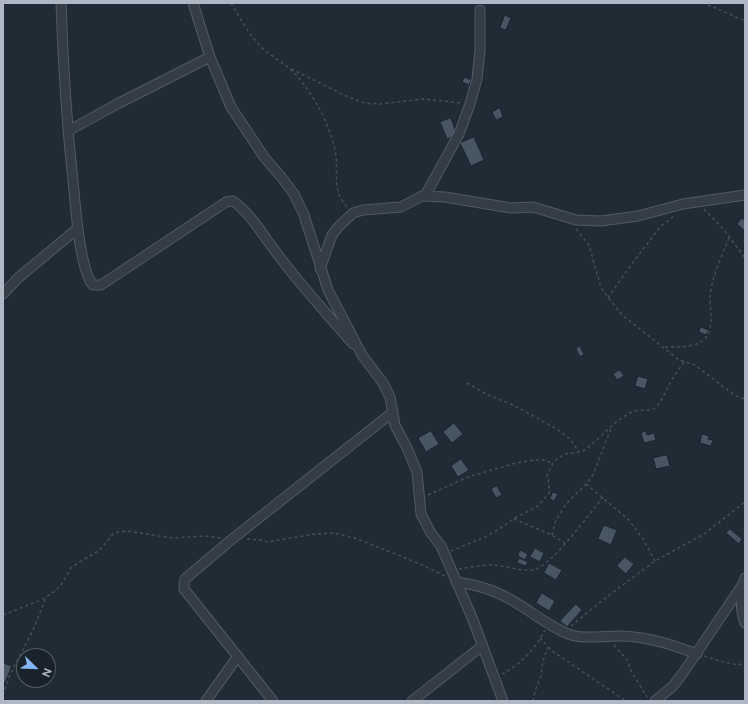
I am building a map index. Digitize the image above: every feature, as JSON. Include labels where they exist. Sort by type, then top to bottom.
[{"type":"street","points":[[61,3],[68,131],[77,229],[89,281],[93,285],[101,285],[171,237],[226,202],[233,201],[237,204],[362,355],[383,383],[390,397],[395,425],[417,472],[421,514],[424,522],[430,534],[441,546],[473,620],[503,701]]},
{"type":"street","points":[[193,3],[210,57],[230,107],[264,157],[282,178],[299,203],[328,290],[362,355]]},
{"type":"street","points":[[425,196],[459,134],[470,104],[476,79],[480,50],[480,10]]},
{"type":"street","points":[[68,131],[119,103],[210,57]]},
{"type":"street","points":[[320,269],[332,235],[339,226],[353,214],[363,210],[401,207],[425,196],[511,208],[533,207],[576,220],[601,221],[649,214],[672,206],[745,195]]},
{"type":"street","points":[[3,294],[18,278],[77,229]]},
{"type":"street","points":[[273,701],[184,589],[184,584],[189,575],[231,540],[393,412]]},
{"type":"street","points":[[455,581],[503,595],[572,635],[585,637],[638,637],[662,642],[697,654]]},
{"type":"street","points":[[744,581],[742,616],[745,623]]},
{"type":"street","points":[[656,701],[673,686],[697,654],[744,581]]},
{"type":"street","points":[[412,701],[482,646]]},
{"type":"street","points":[[206,701],[238,656]]},
{"type":"path","points":[[231,3],[256,42],[270,55],[289,69],[344,95],[364,103],[380,104],[424,99],[470,104]]},
{"type":"path","points":[[702,3],[712,4],[745,21]]},
{"type":"path","points":[[289,69],[308,90],[320,111],[332,139],[336,156],[336,187],[345,206],[353,214]]},
{"type":"path","points":[[695,203],[709,214],[745,258]]},
{"type":"path","points":[[608,298],[660,227],[676,215]]},
{"type":"path","points":[[568,218],[589,245],[601,288],[622,315],[684,362],[695,365],[734,395],[745,400]]},
{"type":"path","points":[[664,347],[696,345],[702,342],[707,336],[712,319],[710,296],[729,238]]},
{"type":"path","points":[[444,554],[485,537],[538,506],[546,498],[549,489],[547,475],[553,463],[557,459],[565,454],[579,452],[588,447],[612,426],[633,411],[639,409],[654,409],[664,396],[684,362]]},
{"type":"path","points":[[467,383],[486,394],[513,405],[557,429],[570,439],[579,452]]},
{"type":"path","points":[[552,536],[556,520],[566,504],[593,475],[612,426]]},
{"type":"path","points":[[419,499],[468,477],[516,463],[543,460],[553,463]]},
{"type":"path","points":[[586,484],[629,520],[643,539],[654,561]]},
{"type":"path","points":[[451,571],[477,566],[493,565],[507,568],[534,570],[541,567],[566,544],[603,497]]},
{"type":"path","points":[[565,632],[604,599],[654,561],[704,534],[745,502]]},
{"type":"path","points":[[514,519],[566,544]]},
{"type":"path","points":[[3,615],[28,606],[57,590],[67,574],[76,564],[87,559],[100,550],[114,534],[127,530],[173,538],[206,536],[231,540],[249,538],[268,542],[316,534],[334,533],[358,539],[420,564],[455,581]]},
{"type":"path","points":[[3,694],[9,678],[33,630],[46,597]]},
{"type":"path","points":[[494,677],[512,669],[520,663],[540,638],[549,623]]},
{"type":"path","points":[[606,637],[627,660],[649,701]]},
{"type":"path","points":[[540,638],[548,647],[575,667],[626,701]]},
{"type":"path","points":[[533,701],[535,691],[542,676],[543,661],[548,647]]},
{"type":"path","points":[[697,654],[737,665],[745,664]]},
{"type":"building","points":[[505,15],[511,18],[506,30],[500,28]]},
{"type":"building","points":[[465,77],[471,80],[469,85],[462,82]]},
{"type":"building","points":[[500,108],[503,117],[496,120],[492,112]]},
{"type":"building","points":[[451,118],[457,135],[447,139],[440,122]]},
{"type":"building","points":[[474,137],[484,160],[471,166],[460,143]]},
{"type":"building","points":[[742,218],[745,221],[745,231],[737,224]]},
{"type":"building","points":[[701,327],[709,330],[706,335],[699,332]]},
{"type":"building","points":[[580,346],[584,354],[580,357],[576,349]]},
{"type":"building","points":[[620,370],[624,376],[617,380],[613,374]]},
{"type":"building","points":[[638,376],[648,379],[645,389],[635,386]]},
{"type":"building","points":[[454,423],[463,434],[452,443],[443,432]]},
{"type":"building","points":[[431,431],[439,444],[426,452],[418,438]]},
{"type":"building","points":[[646,431],[647,435],[654,433],[656,440],[644,443],[641,433]]},
{"type":"building","points":[[702,434],[709,436],[708,439],[713,440],[711,446],[700,443]]},
{"type":"building","points":[[667,455],[670,466],[656,469],[653,458]]},
{"type":"building","points":[[461,459],[469,470],[458,477],[451,466]]},
{"type":"building","points":[[497,486],[502,495],[496,498],[491,489]]},
{"type":"building","points":[[553,492],[558,494],[554,501],[550,499]]},
{"type":"building","points":[[604,525],[617,530],[611,545],[598,539]]},
{"type":"building","points":[[730,529],[742,539],[739,544],[726,533]]},
{"type":"building","points":[[535,548],[544,553],[540,562],[530,557]]},
{"type":"building","points":[[520,550],[528,554],[525,560],[518,556]]},
{"type":"building","points":[[625,557],[634,564],[626,574],[617,566]]},
{"type":"building","points":[[519,558],[528,562],[526,566],[517,563]]},
{"type":"building","points":[[549,563],[562,570],[556,580],[544,573]]},
{"type":"building","points":[[542,593],[555,601],[549,611],[536,603]]},
{"type":"building","points":[[576,604],[582,610],[567,627],[560,621]]},
{"type":"building","points":[[3,663],[12,666],[5,683],[3,682]]}]
